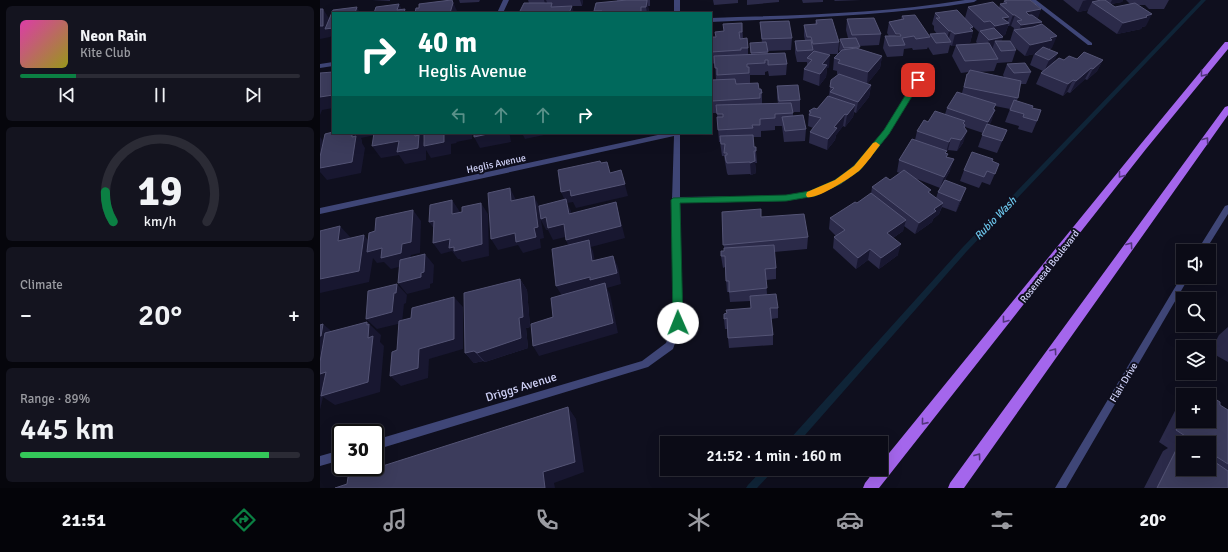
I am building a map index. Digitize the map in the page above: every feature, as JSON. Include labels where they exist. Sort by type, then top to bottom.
[{"type":"main road","name":"Rosemead Boulevard","points":[[870,488],[1143,147],[1228,44]]},
{"type":"main road","points":[[955,488],[1228,109]]},
{"type":"street","points":[[500,12],[506,0]]},
{"type":"street","points":[[677,0],[677,12]]},
{"type":"street","points":[[712,20],[885,12],[942,6],[974,0]]},
{"type":"street","points":[[1033,0],[1090,44]]},
{"type":"street","points":[[320,66],[332,64]]},
{"type":"street","points":[[677,134],[676,200],[786,198],[812,194],[838,182],[857,168],[887,132],[918,80]]},
{"type":"street","name":"Heglis Avenue","points":[[320,212],[672,134]]},
{"type":"street","name":"Driggs Avenue","points":[[384,442],[645,364],[670,346],[678,323],[676,200]]},
{"type":"street","points":[[1205,244],[1228,208]]},
{"type":"street","name":"Flair Drive","points":[[1060,488],[1182,284]]},
{"type":"street","points":[[320,462],[332,458]]},
{"type":"building","points":[[452,0],[453,3],[450,12],[415,12],[416,8],[419,8],[419,4]]},
{"type":"building","points":[[647,0],[646,7],[641,7],[641,12],[594,11],[596,3]]},
{"type":"building","points":[[1030,0],[1041,9],[1026,12],[1042,22],[1021,25],[1017,21],[1022,20],[1013,15],[1000,4],[1007,3],[1004,1]]},
{"type":"building","points":[[1105,0],[1115,7],[1135,3],[1152,14],[1146,16],[1147,17],[1123,23],[1092,2]]},
{"type":"building","points":[[993,2],[1009,17],[1002,18],[1009,23],[995,26],[990,21],[984,22],[968,7]]},
{"type":"building","points":[[524,3],[552,3],[551,7],[572,6],[569,12],[520,12]]},
{"type":"building","points":[[399,4],[397,10],[405,9],[404,12],[374,12],[376,7]]},
{"type":"building","points":[[357,7],[355,12],[332,12],[333,10]]},
{"type":"building","points":[[320,9],[323,9],[323,26],[320,26]]},
{"type":"building","points":[[957,10],[973,27],[970,28],[973,31],[955,34],[949,31],[936,18],[940,18],[935,13]]},
{"type":"building","points":[[332,12],[332,28],[325,29]]},
{"type":"building","points":[[915,15],[930,37],[916,39],[914,36],[902,38],[905,45],[889,46],[885,36],[901,36],[900,34],[896,34],[889,22],[904,19],[902,16]]},
{"type":"building","points":[[874,18],[881,34],[852,35],[847,19]]},
{"type":"building","points":[[832,19],[839,42],[813,44],[811,37],[807,37],[804,25],[817,24],[816,20]]},
{"type":"building","points":[[789,21],[792,38],[762,39],[760,22]]},
{"type":"building","points":[[742,23],[742,32],[739,32],[740,39],[747,38],[748,48],[741,48],[741,50],[712,52],[712,37],[716,37],[715,32],[724,31],[723,24]]},
{"type":"building","points":[[1042,24],[1057,36],[1050,38],[1052,40],[1030,45],[1014,30],[1033,27]]},
{"type":"building","points":[[994,28],[1003,37],[989,40],[980,31]]},
{"type":"building","points":[[945,33],[951,42],[936,43],[930,34]]},
{"type":"building","points":[[856,38],[860,47],[844,48],[840,39]]},
{"type":"building","points":[[811,40],[813,50],[797,51],[795,41]]},
{"type":"building","points":[[995,41],[1010,41],[1016,50],[1001,51]]},
{"type":"building","points":[[766,42],[768,52],[751,53],[750,43]]},
{"type":"building","points":[[989,43],[998,59],[965,61],[956,45]]},
{"type":"building","points":[[1043,47],[1058,53],[1049,60],[1035,54]]},
{"type":"building","points":[[856,48],[882,56],[868,72],[838,63],[840,60],[834,58],[842,50]]},
{"type":"building","points":[[814,51],[830,55],[822,64],[827,65],[820,74],[804,69],[812,60],[807,58]]},
{"type":"building","points":[[1084,52],[1103,60],[1076,81],[1073,80],[1068,84],[1041,73],[1059,58],[1064,60],[1069,56],[1077,59]]},
{"type":"building","points":[[785,53],[787,64],[768,65],[768,60],[765,60],[765,63],[747,64],[747,67],[749,67],[749,73],[717,75],[717,68],[715,68],[714,56]]},
{"type":"building","points":[[1025,63],[1031,72],[1014,73],[1007,64]]},
{"type":"building","points":[[970,70],[1021,81],[1018,98],[964,87],[967,74]]},
{"type":"building","points":[[332,72],[332,95],[320,97],[320,73]]},
{"type":"building","points":[[839,74],[871,85],[858,102],[830,92],[834,88],[830,87],[831,80]]},
{"type":"building","points":[[735,79],[736,84],[758,83],[759,89],[761,89],[762,93],[760,93],[760,98],[712,101],[712,80]]},
{"type":"building","points":[[798,85],[800,100],[779,101],[777,86]]},
{"type":"building","points":[[957,92],[996,104],[993,109],[995,110],[988,122],[947,108]]},
{"type":"building","points":[[828,96],[855,105],[834,127],[837,128],[828,139],[810,132],[821,118],[809,115],[811,112],[809,111],[814,108],[817,109]]},
{"type":"building","points":[[1014,100],[1033,106],[1032,108],[1041,110],[1037,121],[1023,117],[1024,114],[1010,110]]},
{"type":"building","points":[[791,103],[793,113],[775,114],[775,118],[760,119],[760,125],[752,125],[753,128],[718,130],[717,117],[723,117],[723,114],[717,114],[716,105]]},
{"type":"building","points":[[935,111],[965,121],[963,123],[967,131],[961,140],[951,138],[949,142],[917,131],[924,120],[928,122]]},
{"type":"building","points":[[803,115],[806,129],[785,131],[782,117]]},
{"type":"building","points":[[987,124],[1007,130],[1002,141],[982,135]]},
{"type":"building","points":[[332,132],[332,134],[352,134],[352,137],[356,136],[352,162],[320,168],[320,157],[325,134]]},
{"type":"building","points":[[374,134],[419,135],[418,148],[397,152],[399,141],[372,146]]},
{"type":"building","points":[[424,134],[444,134],[444,142],[424,146]]},
{"type":"building","points":[[474,134],[488,134],[474,137]]},
{"type":"building","points":[[753,135],[754,147],[756,147],[756,151],[754,151],[755,161],[750,163],[727,163],[725,155],[727,155],[727,153],[724,153],[725,144],[721,144],[720,136]]},
{"type":"building","points":[[912,139],[947,151],[945,153],[948,154],[946,157],[954,159],[944,177],[899,160]]},
{"type":"building","points":[[972,152],[993,159],[992,161],[999,164],[995,174],[987,171],[984,177],[964,170]]},
{"type":"building","points":[[600,161],[601,163],[607,162],[610,173],[621,170],[625,184],[571,196],[570,190],[561,192],[558,170]]},
{"type":"building","points":[[904,170],[931,190],[928,192],[943,203],[934,209],[936,211],[919,223],[872,187],[886,177],[890,180]]},
{"type":"building","points":[[945,180],[966,188],[960,201],[938,192]]},
{"type":"building","points":[[510,188],[511,201],[534,196],[538,227],[534,228],[536,237],[516,242],[515,233],[491,239],[488,193]]},
{"type":"building","points":[[871,193],[906,220],[887,233],[901,244],[881,258],[870,249],[858,258],[834,237],[845,230],[830,218],[855,202],[857,203]]},
{"type":"building","points":[[566,199],[569,214],[616,202],[621,226],[566,240],[564,224],[548,228],[546,217],[541,219],[539,206]]},
{"type":"building","points":[[452,200],[452,214],[462,212],[462,207],[481,203],[482,244],[454,251],[454,247],[449,248],[450,239],[433,243],[434,221],[429,222],[430,205]]},
{"type":"building","points":[[761,209],[761,217],[804,214],[808,237],[723,245],[722,212]]},
{"type":"building","points":[[413,210],[411,242],[402,244],[401,253],[381,258],[382,248],[367,252],[369,233],[375,231],[376,218]]},
{"type":"building","points":[[340,226],[338,241],[364,235],[359,271],[320,279],[320,231]]},
{"type":"building","points":[[589,240],[592,261],[613,256],[617,273],[590,280],[590,277],[556,286],[552,249]]},
{"type":"building","points":[[774,245],[776,268],[765,269],[767,288],[729,292],[729,281],[726,281],[725,256],[721,256],[721,251],[724,251],[724,248]]},
{"type":"building","points":[[425,254],[424,272],[421,273],[421,277],[398,283],[400,260]]},
{"type":"building","points":[[520,279],[523,317],[519,318],[521,338],[477,353],[474,351],[465,353],[464,293]]},
{"type":"building","points":[[605,283],[613,323],[533,346],[531,324],[553,317],[551,298]]},
{"type":"building","points":[[397,284],[396,293],[394,293],[392,312],[366,319],[368,291]]},
{"type":"building","points":[[776,294],[778,308],[770,308],[773,335],[728,338],[727,318],[724,319],[724,314],[727,313],[726,310],[751,308],[750,296]]},
{"type":"building","points":[[454,297],[454,339],[419,349],[418,368],[390,376],[392,352],[397,350],[399,321],[411,318],[412,308]]},
{"type":"building","points":[[367,322],[367,325],[369,324],[368,338],[373,336],[368,382],[321,396],[326,372],[320,374],[320,362],[325,333]]},
{"type":"building","points":[[323,324],[321,336],[320,336],[320,325]]},
{"type":"building","points":[[1216,399],[1220,402],[1220,405],[1228,410],[1228,464],[1216,456],[1216,436],[1185,436],[1176,430],[1177,428],[1216,428]]},
{"type":"building","points":[[568,407],[575,462],[543,472],[545,488],[335,488],[347,484],[348,477],[351,476],[384,476],[384,466]]},
{"type":"building","points":[[1176,450],[1176,476],[1216,476],[1216,463],[1228,471],[1228,488],[1157,488]]},
{"type":"waterway","name":"Rubio Wash","points":[[798,436],[965,249],[1204,0]]},
{"type":"waterway","name":"Rubio Wash","points":[[751,488],[762,476]]},
{"type":"slow traffic","points":[[810,195],[838,182],[857,168],[876,145]]},
{"type":"route","points":[[678,323],[676,200],[786,198],[812,194],[838,182],[857,168],[887,132],[918,80]]}]
